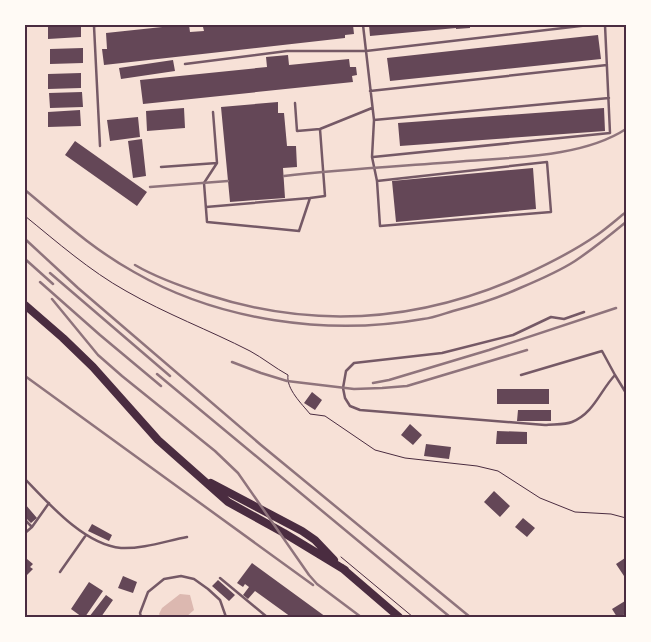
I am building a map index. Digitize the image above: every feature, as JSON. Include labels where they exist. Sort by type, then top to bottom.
[{"type":"main road","points":[[25,305],[64,338],[93,367],[158,440],[202,479],[302,531],[315,540],[345,570],[399,617]]},
{"type":"lane","points":[[100,146],[94,26],[107,25]]},
{"type":"lane","points":[[362,25],[374,120],[372,157],[377,181],[380,226],[551,212],[547,162],[377,181]]},
{"type":"lane","points":[[185,64],[287,51],[366,50],[589,25]]},
{"type":"lane","points":[[372,157],[610,133],[606,25]]},
{"type":"lane","points":[[370,91],[607,65]]},
{"type":"lane","points":[[374,120],[609,98]]},
{"type":"lane","points":[[295,103],[297,131],[320,129],[372,108]]},
{"type":"lane","points":[[214,112],[217,163],[204,183],[207,222],[298,231],[310,198]]},
{"type":"lane","points":[[206,207],[325,196],[320,129]]},
{"type":"lane","points":[[161,167],[217,163]]},
{"type":"lane","points":[[584,312],[564,319],[551,317],[513,335],[442,353],[354,363],[346,372],[343,388],[345,398],[350,406],[360,410],[545,426],[571,422],[588,412],[608,382],[615,375]]},
{"type":"lane","points":[[521,375],[602,351],[626,393]]},
{"type":"lane","points":[[25,479],[86,535],[112,546],[123,548],[135,547],[187,537]]},
{"type":"lane","points":[[25,533],[32,527],[49,503]]},
{"type":"lane","points":[[25,520],[32,527]]},
{"type":"lane","points":[[60,572],[86,535]]},
{"type":"lane","points":[[141,617],[140,613],[148,592],[164,579],[180,576],[194,579],[208,589],[220,600],[226,617]]},
{"type":"lane","points":[[220,578],[267,617]]},
{"type":"path","points":[[25,216],[96,272],[125,291],[270,362],[288,375],[296,396],[310,414],[325,416],[375,450],[405,458],[477,466],[498,471],[540,498],[575,512],[611,514],[626,518]]},
{"type":"shaded area","points":[[180,594],[190,595],[194,610],[186,617],[161,617],[159,614],[162,608]]},
{"type":"building","points":[[48,25],[81,25],[81,37],[48,39]]},
{"type":"building","points":[[189,25],[190,32],[204,31],[203,27],[220,25],[353,25],[354,34],[345,35],[345,38],[104,65],[102,49],[107,49],[106,33]]},
{"type":"building","points":[[369,25],[470,25],[470,28],[370,36]]},
{"type":"building","points":[[598,35],[601,59],[390,81],[387,58]]},
{"type":"building","points":[[83,48],[83,63],[50,64],[50,49]]},
{"type":"building","points":[[288,55],[289,65],[349,59],[350,67],[356,67],[357,75],[352,76],[353,82],[143,104],[140,80],[267,67],[266,57]]},
{"type":"building","points":[[173,60],[175,71],[121,79],[119,68]]},
{"type":"building","points":[[81,73],[81,88],[48,89],[48,74]]},
{"type":"building","points":[[82,92],[83,107],[50,108],[49,93]]},
{"type":"building","points":[[278,102],[278,113],[284,113],[287,146],[296,146],[297,167],[283,168],[285,198],[230,202],[221,107]]},
{"type":"building","points":[[184,108],[185,128],[147,131],[146,111]]},
{"type":"building","points":[[604,108],[605,131],[400,146],[398,123]]},
{"type":"building","points":[[80,110],[81,126],[48,127],[48,112]]},
{"type":"building","points":[[138,117],[140,137],[110,141],[107,120]]},
{"type":"building","points":[[142,139],[146,176],[133,178],[128,141]]},
{"type":"building","points":[[75,141],[147,192],[137,206],[65,155]]},
{"type":"building","points":[[533,168],[536,209],[396,222],[392,181]]},
{"type":"building","points":[[497,389],[549,389],[549,404],[497,404]]},
{"type":"building","points":[[312,392],[322,400],[315,410],[304,403]]},
{"type":"building","points":[[518,410],[551,410],[551,421],[517,421]]},
{"type":"building","points":[[410,424],[422,435],[413,445],[401,435]]},
{"type":"building","points":[[497,431],[527,432],[527,444],[496,444]]},
{"type":"building","points":[[426,444],[451,447],[449,459],[424,456]]},
{"type":"building","points":[[494,491],[510,506],[500,517],[484,502]]},
{"type":"building","points":[[25,504],[37,518],[31,523],[25,517]]},
{"type":"building","points":[[523,518],[535,528],[527,537],[515,527]]},
{"type":"building","points":[[92,524],[112,535],[109,541],[88,531]]},
{"type":"building","points":[[625,558],[626,560],[626,579],[616,564]]},
{"type":"building","points":[[27,559],[33,564],[30,567],[33,569],[25,577],[25,562]]},
{"type":"building","points":[[252,563],[326,617],[291,617],[255,591],[248,599],[243,595],[249,587],[245,584],[243,587],[237,583]]},
{"type":"building","points":[[123,576],[137,582],[133,593],[118,588]]},
{"type":"building","points":[[218,580],[235,595],[229,601],[212,586]]},
{"type":"building","points":[[89,582],[103,591],[85,617],[82,617],[71,609]]},
{"type":"building","points":[[106,595],[113,600],[101,617],[89,617]]},
{"type":"building","points":[[625,601],[626,613],[621,617],[617,617],[612,609]]},
{"type":"railway","points":[[284,176],[549,154],[590,145],[626,129]]},
{"type":"railway","points":[[150,187],[228,181]]},
{"type":"railway","points":[[25,190],[105,254],[167,289],[238,313],[312,325],[350,326],[387,324],[434,317],[487,301],[569,265],[626,222]]},
{"type":"railway","points":[[135,265],[180,285],[248,306],[288,313],[368,316],[446,303],[485,291],[524,275],[570,252],[597,235],[626,212]]},
{"type":"railway","points":[[25,239],[78,288],[261,445],[470,617]]},
{"type":"railway","points":[[25,259],[53,284]]},
{"type":"railway","points":[[50,273],[170,376]]},
{"type":"railway","points":[[40,282],[161,386]]},
{"type":"railway","points":[[52,299],[98,355],[215,451],[238,473],[309,575],[317,584],[361,617]]},
{"type":"railway","points":[[373,383],[489,350],[616,308]]},
{"type":"railway","points":[[232,362],[287,381],[354,389],[382,388],[407,386],[527,350]]},
{"type":"railway","points":[[157,374],[450,617]]},
{"type":"railway","points":[[25,376],[313,585]]}]
